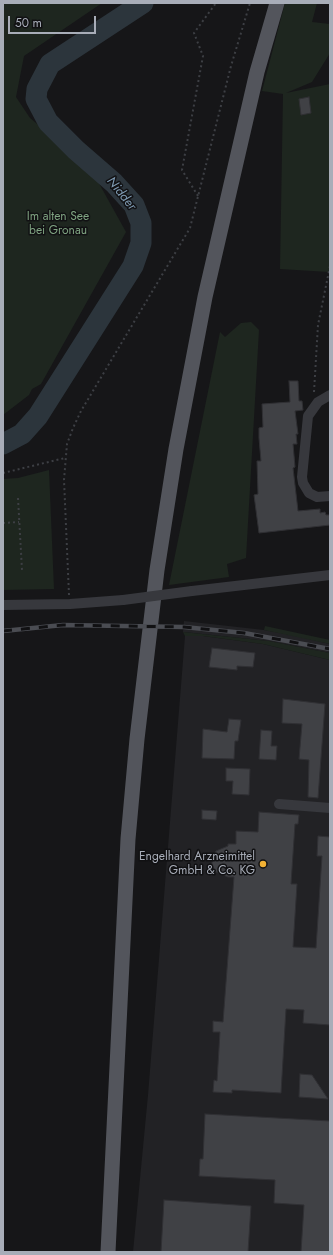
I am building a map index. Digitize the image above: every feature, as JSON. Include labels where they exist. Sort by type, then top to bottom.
[{"type":"main road","points":[[108,1252],[128,839],[138,731],[157,570],[177,442],[206,290],[256,80],[277,3]]},
{"type":"street","points":[[330,395],[318,402],[308,416],[303,483],[306,490],[312,495],[330,496]]},
{"type":"street","points":[[3,605],[70,599],[123,600],[330,575]]},
{"type":"street","points":[[279,804],[330,808]]},
{"type":"path","points":[[198,196],[182,170],[203,56],[194,33],[216,3]]},
{"type":"path","points":[[70,599],[65,506],[65,458],[73,428],[81,411],[190,228],[231,66],[250,3]]},
{"type":"path","points":[[313,408],[318,325],[330,266]]},
{"type":"path","points":[[3,473],[65,458]]},
{"type":"path","points":[[18,498],[22,570]]},
{"type":"path","points":[[3,523],[20,522]]},
{"type":"shaded area","points":[[184,621],[264,630],[297,636],[330,644],[330,653],[269,641],[183,632]]},
{"type":"shaded area","points":[[185,636],[203,636],[263,644],[330,660],[330,1252],[133,1252],[148,1095]]},
{"type":"green space","name":"Im alten See bei Gronau","points":[[3,3],[102,3],[24,56],[16,97],[30,118],[91,169],[126,232],[41,384],[32,389],[29,395],[3,415]]},
{"type":"green space","points":[[285,3],[317,3],[312,22],[330,24],[330,53],[312,82],[286,93],[330,84],[329,272],[280,269],[283,94],[262,91]]},
{"type":"green space","points":[[251,322],[259,330],[246,558],[227,564],[229,577],[169,585],[220,332],[225,337],[241,323]]},
{"type":"green space","points":[[49,470],[54,589],[3,590],[3,479],[18,478]]},
{"type":"green space","points":[[265,626],[330,640],[330,644],[264,630]]},
{"type":"green space","points":[[183,632],[269,641],[330,653],[330,660],[263,644],[203,636],[185,636]]},
{"type":"building","points":[[309,97],[311,113],[301,115],[299,99]]},
{"type":"building","points":[[289,381],[298,381],[299,401],[302,401],[303,410],[295,411],[298,434],[296,434],[297,444],[293,444],[295,467],[293,468],[298,511],[320,509],[320,513],[325,512],[326,515],[330,515],[330,525],[259,533],[254,495],[258,494],[257,461],[261,461],[259,428],[263,427],[262,404],[290,402]]},
{"type":"building","points":[[212,648],[255,653],[253,667],[237,666],[237,670],[209,667]]},
{"type":"building","points":[[283,699],[325,704],[318,798],[308,797],[309,760],[299,759],[302,724],[282,723]]},
{"type":"building","points":[[229,719],[241,720],[238,741],[235,741],[234,759],[202,758],[203,729],[227,732]]},
{"type":"building","points":[[261,730],[272,731],[271,746],[277,746],[276,760],[259,759]]},
{"type":"building","points":[[226,768],[250,769],[249,795],[232,794],[233,781],[226,781]]},
{"type":"building","points":[[202,810],[217,811],[216,820],[202,819]]},
{"type":"building","points":[[259,812],[299,815],[298,824],[295,824],[291,884],[297,884],[293,947],[316,948],[322,856],[317,856],[318,836],[330,837],[330,1025],[303,1023],[304,1010],[286,1009],[281,1093],[232,1090],[232,1093],[213,1092],[214,1080],[217,1081],[220,1032],[213,1032],[213,1021],[223,1022],[234,877],[228,877],[216,872],[212,866],[212,858],[216,851],[228,846],[228,844],[236,844],[236,831],[258,832]]},
{"type":"building","points":[[300,1074],[312,1075],[328,1099],[299,1097]]},
{"type":"building","points":[[205,1114],[330,1121],[330,1252],[301,1252],[304,1205],[274,1203],[275,1180],[199,1176],[200,1159],[203,1159]]},
{"type":"building","points":[[164,1200],[251,1206],[248,1252],[161,1252]]},
{"type":"waterway","name":"Nidder","points":[[3,444],[22,434],[38,416],[133,266],[141,243],[141,223],[134,205],[114,183],[76,150],[48,122],[36,99],[37,89],[50,64],[143,3]]},
{"type":"railway","points":[[3,631],[63,625],[184,627],[244,633],[330,649]]},
{"type":"place","name":"Engelhard Arzneimittel GmbH & Co. KG","points":[[263,864]]}]
